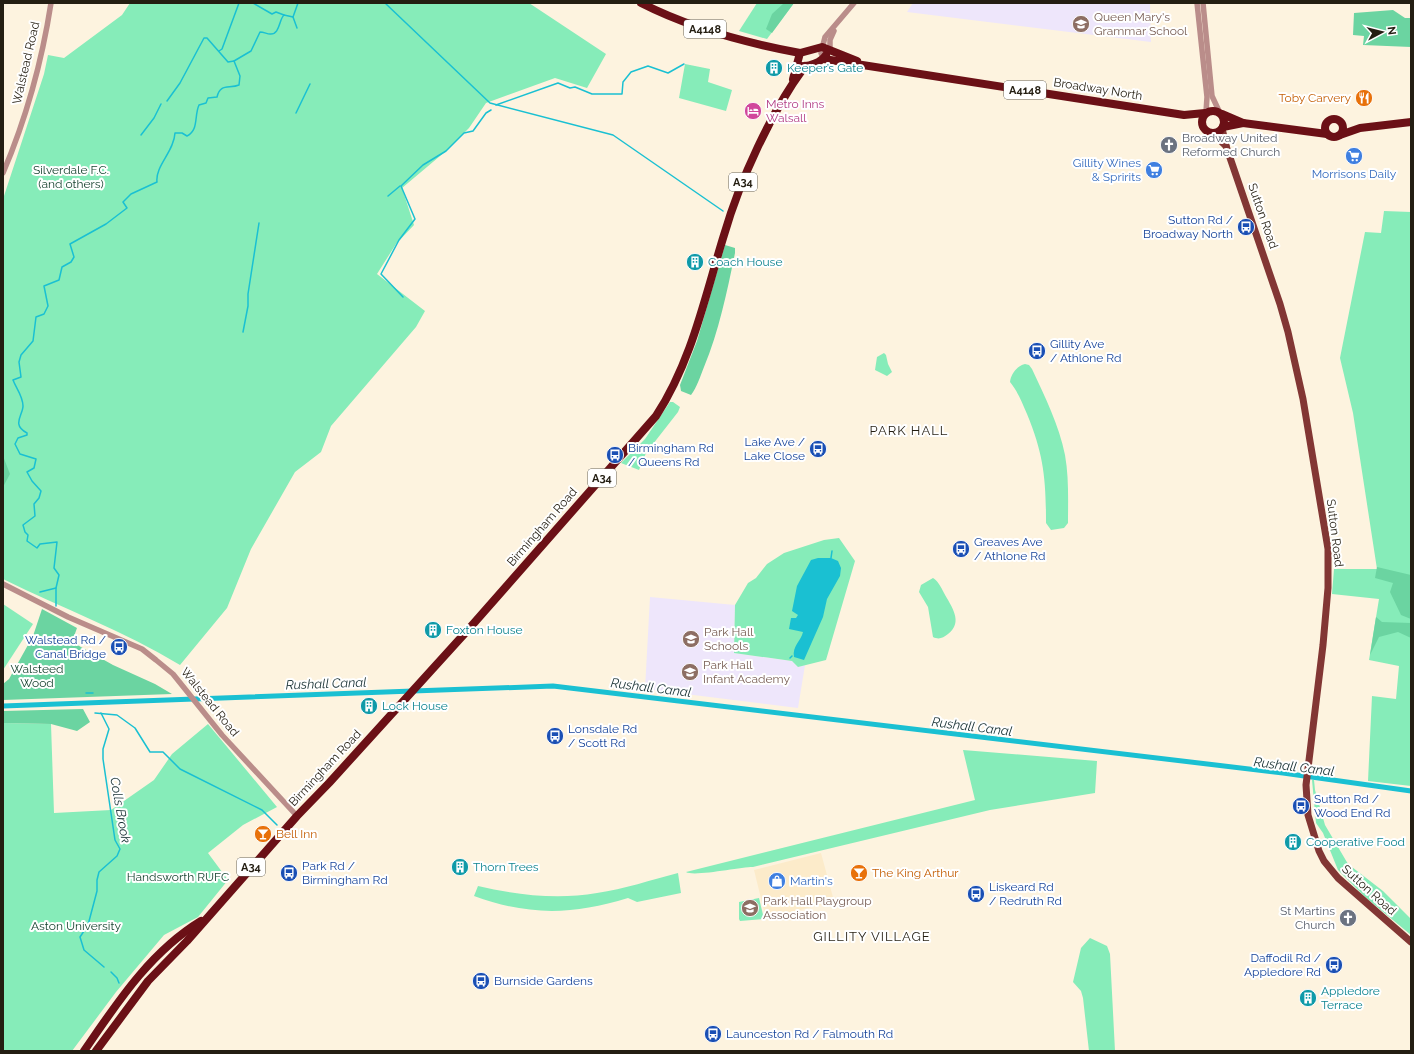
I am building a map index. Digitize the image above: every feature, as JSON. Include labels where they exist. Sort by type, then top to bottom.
[{"type":"highway","name":"A4148","points":[[641,3],[655,10],[706,29],[771,48],[802,60]]},
{"type":"highway","name":"Broadway North","points":[[826,48],[866,65]]},
{"type":"highway","points":[[802,60],[824,59],[826,48]]},
{"type":"highway","points":[[802,60],[826,48]]},
{"type":"highway","name":"Broadway North","points":[[824,59],[1184,115],[1206,112]]},
{"type":"highway","name":"Birmingham Road","points":[[96,1051],[148,981],[187,941],[297,816],[418,684],[614,464],[664,403],[679,376],[695,332],[732,208],[802,60]]},
{"type":"highway","name":"A4148","points":[[1206,112],[1214,110],[1243,123],[1311,131]]},
{"type":"highway","points":[[1203,128],[1201,123],[1206,112]]},
{"type":"highway","points":[[1220,113],[1224,121],[1223,128]]},
{"type":"highway","name":"Broadway North","points":[[1184,115],[1203,128]]},
{"type":"highway","points":[[1311,131],[1326,125],[1331,120],[1360,128]]},
{"type":"highway","points":[[1339,122],[1342,128],[1340,135]]},
{"type":"highway","points":[[1311,131],[1327,134],[1332,137],[1360,128],[1411,122]]},
{"type":"highway","name":"A4148","points":[[1203,128],[1212,133],[1218,132],[1223,128],[1243,123]]},
{"type":"highway","points":[[1326,125],[1327,134]]},
{"type":"highway","name":"Birmingham Road","points":[[84,1051],[155,957],[180,936],[205,919]]},
{"type":"highway","points":[[155,957],[165,963]]},
{"type":"highway","points":[[140,976],[148,981]]},
{"type":"main road","name":"Sutton Road","points":[[1223,128],[1226,146],[1280,304],[1288,332],[1302,392],[1328,549],[1328,588],[1323,645],[1307,768],[1306,785],[1308,815],[1324,861],[1338,878],[1411,942]]},
{"type":"main road","name":"Sutton Road","points":[[1212,133],[1226,146]]},
{"type":"street","name":"Walstead Road","points":[[3,173],[24,118],[36,73],[51,3]]},
{"type":"street","points":[[826,48],[837,26],[854,3]]},
{"type":"street","points":[[1197,3],[1206,112]]},
{"type":"street","points":[[1203,3],[1212,96],[1220,113]]},
{"type":"street","name":"Walstead Road","points":[[3,584],[68,617],[142,649],[173,674],[190,693],[222,735],[297,816]]},
{"type":"shaded area","name":"Queen Mary's Grammar School","points":[[913,3],[1150,3],[1151,42],[907,12]]},
{"type":"shaded area","name":"Park Hall Schools","points":[[650,597],[735,605],[734,653],[792,661],[798,667],[805,665],[798,708],[645,689]]},
{"type":"shaded area","points":[[821,853],[834,901],[766,919],[754,870]]},
{"type":"green space","name":"Silverdale F.C. (and others)","points":[[130,3],[529,3],[606,54],[587,88],[555,78],[486,103],[469,128],[446,151],[402,188],[414,225],[396,244],[377,274],[425,311],[416,327],[331,426],[321,452],[295,472],[251,549],[227,608],[180,665],[115,630],[3,579],[3,199],[44,74],[48,55],[64,58],[122,15]]},
{"type":"green space","points":[[757,3],[794,3],[767,39],[739,31]]},
{"type":"green space","points":[[784,3],[794,3],[772,33],[766,29],[772,14]]},
{"type":"green space","points":[[1393,10],[1405,18],[1411,18],[1411,47],[1363,45],[1364,36],[1353,35],[1354,13]]},
{"type":"green space","points":[[685,64],[710,69],[708,82],[732,90],[726,111],[679,98]]},
{"type":"green space","points":[[1384,211],[1411,212],[1411,786],[1368,781],[1372,696],[1396,699],[1399,666],[1369,660],[1379,599],[1332,594],[1334,569],[1377,569],[1353,413],[1340,358],[1365,232],[1381,233]]},
{"type":"green space","points":[[725,245],[735,248],[726,297],[709,353],[695,389],[691,395],[681,391],[680,385],[697,341]]},
{"type":"green space","points":[[884,353],[892,372],[887,376],[875,370],[877,357]]},
{"type":"green space","points":[[1025,364],[1029,365],[1032,369],[1051,411],[1065,455],[1068,489],[1068,523],[1064,528],[1051,530],[1046,523],[1043,468],[1037,442],[1022,401],[1010,382],[1015,371]]},
{"type":"green space","points":[[670,402],[673,402],[680,407],[678,412],[646,453],[639,470],[621,463],[645,439]]},
{"type":"green space","points":[[3,456],[10,474],[3,487]]},
{"type":"green space","points":[[839,538],[855,561],[826,660],[798,667],[792,661],[734,653],[735,605],[748,583],[756,578],[767,564],[784,553],[824,540]]},
{"type":"green space","points":[[1377,567],[1411,575],[1411,619],[1401,615],[1390,592],[1393,583],[1375,578]]},
{"type":"green space","points":[[933,578],[939,584],[950,603],[956,619],[953,629],[943,637],[939,638],[933,637],[928,607],[919,592],[921,585]]},
{"type":"green space","points":[[3,604],[33,624],[3,670]]},
{"type":"green space","name":"Walsteed Wood","points":[[42,609],[77,628],[72,642],[113,665],[155,684],[172,694],[3,700],[3,684],[9,679],[33,636]]},
{"type":"green space","points":[[1376,617],[1382,622],[1411,623],[1411,638],[1398,632],[1379,637],[1370,655]]},
{"type":"green space","points":[[83,709],[90,722],[77,731],[51,724],[3,723],[3,711]]},
{"type":"green space","name":"Aston University","points":[[3,723],[51,724],[54,813],[111,810],[154,780],[172,754],[208,724],[277,807],[243,825],[208,853],[228,880],[198,917],[164,935],[116,992],[72,1051],[3,1051]]},
{"type":"green space","points":[[963,750],[1097,761],[1095,793],[990,810],[753,867],[707,873],[686,872],[975,800]]},
{"type":"green space","points":[[1312,780],[1314,780],[1315,790],[1325,825],[1348,864],[1383,891],[1411,919],[1411,935],[1365,897],[1338,870],[1323,833],[1316,823]]},
{"type":"green space","points":[[678,873],[681,893],[637,902],[628,898],[588,908],[551,911],[532,910],[494,903],[474,896],[478,886],[537,896],[582,895],[617,889]]},
{"type":"green space","points":[[759,898],[764,919],[740,921],[739,902]]},
{"type":"green space","points":[[1090,938],[1107,946],[1110,954],[1115,1051],[1089,1051],[1083,998],[1081,991],[1073,982],[1081,948]]},
{"type":"water","points":[[818,558],[831,558],[838,561],[841,568],[840,576],[827,599],[823,617],[804,660],[794,657],[795,647],[803,632],[789,629],[791,618],[796,618],[798,615],[792,611],[797,586],[811,560]]},
{"type":"waterway","points":[[219,51],[222,49],[239,3]]},
{"type":"waterway","points":[[253,3],[272,14],[276,12],[284,15]]},
{"type":"waterway","name":"Colls Brook","points":[[56,606],[56,588],[59,575],[54,568],[57,542],[40,544],[37,548],[27,541],[28,535],[25,532],[23,525],[35,516],[34,504],[39,498],[41,491],[32,481],[27,472],[34,468],[36,459],[20,454],[15,444],[18,438],[27,435],[27,433],[20,427],[19,420],[23,409],[23,402],[13,380],[21,377],[19,362],[21,355],[33,341],[36,317],[44,314],[48,306],[44,286],[59,280],[62,267],[71,262],[74,257],[70,244],[106,224],[127,208],[123,202],[131,194],[157,182],[159,170],[174,140],[175,133],[182,133],[187,136],[191,133],[195,126],[199,105],[206,103],[208,98],[217,97],[218,93],[223,88],[239,85],[240,76],[234,61],[251,51],[260,32],[273,34],[278,29],[284,15],[293,17],[298,3]]},
{"type":"waterway","points":[[385,3],[490,103],[613,135],[723,211]]},
{"type":"waterway","points":[[293,17],[297,28]]},
{"type":"waterway","points":[[167,101],[180,83],[204,38],[207,38],[228,62],[234,61]]},
{"type":"waterway","points":[[496,105],[558,83],[570,88],[575,87],[592,94],[622,94],[623,82],[631,72],[648,66],[668,73],[684,64]]},
{"type":"waterway","points":[[296,113],[310,84]]},
{"type":"waterway","points":[[141,135],[154,118],[161,104]]},
{"type":"waterway","points":[[403,297],[381,274],[399,240],[415,219],[401,186],[423,165],[446,151],[464,133],[473,131],[486,113],[491,110]]},
{"type":"waterway","points":[[388,196],[400,186]]},
{"type":"waterway","points":[[243,332],[259,223]]},
{"type":"waterway","points":[[831,558],[832,551]]},
{"type":"waterway","points":[[40,592],[56,588]]},
{"type":"waterway","name":"Rushall Canal","points":[[3,706],[553,686],[1283,773],[1411,791]]},
{"type":"waterway","name":"Colls Brook","points":[[86,693],[93,693]]},
{"type":"waterway","points":[[95,713],[117,715],[135,728],[150,752],[163,752],[180,769],[262,810],[277,825]]},
{"type":"waterway","name":"Colls Brook","points":[[101,713],[109,729],[103,749],[103,759],[115,840],[120,849],[117,856],[99,872],[97,891],[88,925],[80,937],[84,950],[104,967]]},
{"type":"waterway","name":"Colls Brook","points":[[111,972],[117,978],[119,983]]},
{"type":"place","name":"Queen Mary's Grammar School","points":[[1081,24]]},
{"type":"place","name":"Keeper’s Gate","points":[[774,68]]},
{"type":"place","name":"Toby Carvery","points":[[1364,98]]},
{"type":"place","name":"Metro Inns Walsall","points":[[753,111]]},
{"type":"place","name":"Broadway United Reformed Church","points":[[1169,145]]},
{"type":"place","name":"Morrisons Daily","points":[[1354,156]]},
{"type":"place","name":"Gillity Wines & Spririts","points":[[1154,170]]},
{"type":"place","name":"Sutton Rd / Broadway North","points":[[1246,227]]},
{"type":"place","name":"Coach House","points":[[695,262]]},
{"type":"place","name":"Gillity Ave / Athlone Rd","points":[[1037,351]]},
{"type":"place","name":"Lake Ave / Lake Close","points":[[818,449]]},
{"type":"place","name":"Birmingham Rd / Queens Rd","points":[[615,455]]},
{"type":"place","name":"Greaves Ave / Athlone Rd","points":[[961,549]]},
{"type":"place","name":"Foxton House","points":[[433,630]]},
{"type":"place","name":"Park Hall Schools","points":[[691,639]]},
{"type":"place","name":"Walstead Rd / Canal Bridge","points":[[119,647]]},
{"type":"place","name":"Park Hall Infant Academy","points":[[690,672]]},
{"type":"place","name":"Lock House","points":[[369,706]]},
{"type":"place","name":"Lonsdale Rd / Scott Rd","points":[[555,736]]},
{"type":"place","name":"Sutton Rd / Wood End Rd","points":[[1301,806]]},
{"type":"place","name":"Bell Inn","points":[[263,834]]},
{"type":"place","name":"Cooperative Food","points":[[1293,842]]},
{"type":"place","name":"Thorn Trees","points":[[460,867]]},
{"type":"place","name":"Park Rd / Birmingham Rd","points":[[289,873]]},
{"type":"place","name":"The King Arthur","points":[[859,873]]},
{"type":"place","name":"Martin's","points":[[777,881]]},
{"type":"place","name":"Liskeard Rd / Redruth Rd","points":[[976,894]]},
{"type":"place","name":"Park Hall Playgroup Association","points":[[750,908]]},
{"type":"place","name":"St Martins Church","points":[[1348,918]]},
{"type":"place","name":"Daffodil Rd / Appledore Rd","points":[[1334,965]]},
{"type":"place","name":"Burnside Gardens","points":[[481,981]]},
{"type":"place","name":"Appledore Terrace","points":[[1308,998]]},
{"type":"place","name":"Launceston Rd / Falmouth Rd","points":[[713,1034]]},
{"type":"district","name":"PARK HALL","points":[[909,430]]},
{"type":"district","name":"GILLITY VILLAGE","points":[[872,936]]},
{"type":"park label","name":"Handsworth RUFC","points":[[178,877]]}]
